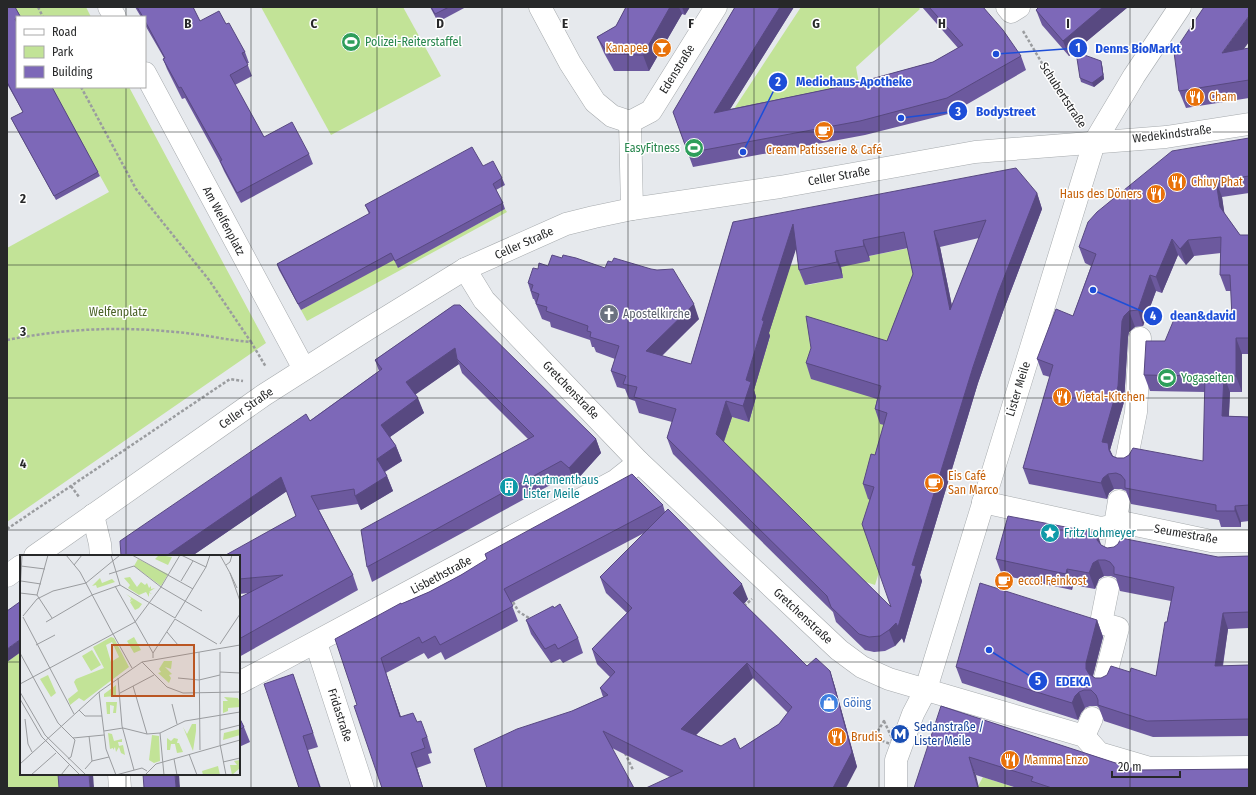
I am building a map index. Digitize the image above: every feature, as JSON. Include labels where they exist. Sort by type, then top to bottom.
[{"type":"street","points":[[109,7],[114,16]]},
{"type":"street","points":[[540,7],[570,64],[595,102],[612,116],[630,122],[632,209]]},
{"type":"street","name":"Edenstraße","points":[[630,122],[651,111],[716,7]]},
{"type":"street","name":"Lister Meile","points":[[896,788],[896,760],[913,714],[921,698],[1094,143],[1134,76],[1180,7]]},
{"type":"street","name":"Am Welfenplatz","points":[[146,75],[304,369]]},
{"type":"street","name":"Wedekindstraße","points":[[1094,143],[1166,137],[1249,124]]},
{"type":"street","name":"Celler Straße","points":[[36,555],[304,369],[465,269],[566,224],[632,209],[780,187],[975,152],[1094,143]]},
{"type":"street","name":"Gretchenstraße","points":[[465,269],[484,300],[639,462],[839,650],[862,667],[889,679],[921,698],[1088,727],[1099,753],[1150,768],[1249,767]]},
{"type":"street","points":[[1126,462],[1136,412],[1140,338]]},
{"type":"street","name":"Lisbethstraße","points":[[240,682],[615,481],[639,462]]},
{"type":"street","points":[[1115,552],[1118,536],[1114,525],[1119,501]]},
{"type":"street","name":"Seumestraße","points":[[983,502],[1101,528],[1126,523],[1211,541],[1249,541]]},
{"type":"street","points":[[92,515],[100,544],[101,555]]},
{"type":"street","points":[[7,576],[20,567]]},
{"type":"street","points":[[1104,682],[1118,628],[1101,623],[1108,588]]},
{"type":"street","name":"Fridastraße","points":[[316,643],[363,788]]},
{"type":"street","points":[[119,775],[120,788]]},
{"type":"path","points":[[38,7],[42,16]]},
{"type":"path","name":"Schubertstraße","points":[[1012,9],[1062,97],[1094,143]]},
{"type":"path","points":[[82,88],[136,189],[209,280],[251,342],[277,387]]},
{"type":"path","points":[[7,340],[41,333],[108,328],[175,332],[251,342]]},
{"type":"path","points":[[7,529],[230,379],[277,387]]},
{"type":"path","points":[[513,602],[519,612],[529,618],[531,624]]},
{"type":"path","points":[[876,734],[884,720]]},
{"type":"path","points":[[623,750],[633,770]]},
{"type":"green space","points":[[15,7],[86,7],[90,16],[20,16]]},
{"type":"green space","name":"Polizei-Reiterstaffel","points":[[261,7],[403,7],[441,76],[331,135]]},
{"type":"green space","points":[[801,7],[918,7],[920,9],[856,67],[861,95],[724,124]]},
{"type":"green space","name":"Welfenplatz","points":[[52,88],[130,88],[266,343],[7,522],[7,248],[109,192]]},
{"type":"green space","points":[[505,209],[507,212],[307,321],[301,310],[385,264],[388,249],[398,267]]},
{"type":"green space","points":[[915,247],[920,275],[887,402],[893,428],[881,503],[880,569],[875,585],[857,579],[709,429],[732,417],[749,422],[756,397],[745,394],[755,385],[770,337],[767,336],[781,267],[798,264],[797,259],[802,258],[808,285],[843,278],[837,251],[870,261],[869,256]]},
{"type":"green space","points":[[20,653],[20,775],[61,775],[62,788],[7,788],[7,662]]},
{"type":"green space","points":[[983,777],[1016,788],[977,788]]},
{"type":"building","points":[[7,7],[15,7],[20,16],[16,16],[15,19],[16,88],[53,88],[98,172],[54,196],[11,118],[23,112],[7,82]]},
{"type":"building","points":[[137,7],[193,7],[200,21],[219,11],[226,24],[229,23],[245,52],[242,53],[248,65],[230,75],[264,137],[292,122],[309,154],[237,193],[220,161],[222,160],[181,87],[179,88],[163,59],[165,58],[146,23],[146,16],[142,16]]},
{"type":"building","points":[[431,7],[449,7],[435,14]]},
{"type":"building","points":[[626,7],[670,7],[643,55],[608,54],[597,37],[616,26]]},
{"type":"building","points":[[735,7],[780,7],[714,113],[853,84],[933,62],[963,45],[929,7],[983,7],[1003,30],[1021,56],[947,98],[860,121],[688,153],[673,112]]},
{"type":"building","points":[[1039,7],[1103,7],[1063,41],[1036,10]]},
{"type":"building","points":[[1204,7],[1249,7],[1249,16],[1222,53],[1249,48],[1249,80],[1179,91],[1174,52]]},
{"type":"building","points":[[1076,52],[1101,61],[1103,75],[1092,83],[1080,78]]},
{"type":"building","points":[[1249,138],[1249,176],[1216,181],[1220,207],[1240,235],[1249,235],[1249,338],[1236,338],[1236,376],[1224,376],[1222,416],[1249,417],[1249,505],[1235,506],[1235,511],[1216,511],[1216,505],[1125,488],[1125,480],[1121,475],[1116,473],[1108,474],[1103,478],[1101,483],[1023,468],[1053,365],[1037,359],[1056,309],[1073,316],[1096,254],[1079,247],[1088,222],[1097,212],[1172,151]],"holes":[[[1221,237],[1220,275],[1230,275],[1232,318],[1175,317],[1165,341],[1146,341],[1144,375],[1205,376],[1203,461],[1133,448],[1129,455],[1124,458],[1112,456],[1108,443],[1102,442],[1118,386],[1122,321],[1124,316],[1129,311],[1138,310],[1150,275],[1156,277],[1172,239],[1180,249],[1188,240]]]},
{"type":"building","points":[[472,147],[483,166],[493,161],[502,178],[493,184],[503,203],[395,261],[391,253],[298,304],[277,264],[370,213],[365,205]]},
{"type":"building","points":[[1016,168],[1037,193],[998,293],[973,367],[912,565],[916,566],[898,627],[896,623],[880,636],[869,637],[859,634],[831,607],[827,596],[667,438],[676,409],[634,397],[637,387],[623,384],[626,376],[611,371],[619,346],[590,337],[591,332],[587,331],[588,326],[546,311],[547,307],[536,304],[539,294],[531,291],[533,285],[528,283],[533,268],[538,269],[539,263],[548,266],[552,255],[562,258],[563,255],[576,258],[605,268],[608,261],[612,262],[614,258],[651,269],[673,269],[694,304],[646,351],[691,364],[733,222]],"holes":[[[986,220],[950,310],[934,231]],[[793,224],[799,270],[837,262],[835,251],[864,246],[863,240],[904,232],[913,274],[887,341],[806,316],[811,348],[806,363],[881,386],[875,409],[887,413],[875,455],[871,454],[863,484],[874,487],[862,524],[891,607],[716,434],[726,401],[743,406],[751,382],[746,380],[764,321],[762,320]]]},
{"type":"building","points":[[454,305],[460,305],[596,439],[569,468],[561,461],[367,567],[361,530],[534,436],[457,359],[455,348],[406,382],[418,398],[381,425],[396,446],[377,459],[387,476],[355,496],[354,489],[311,496],[353,575],[240,638],[240,597],[283,575],[240,579],[240,555],[226,555],[296,516],[281,477],[167,555],[121,555],[120,541],[306,414],[310,421],[382,369],[375,360]]},
{"type":"building","points":[[632,474],[663,505],[504,589],[513,606],[440,645],[435,636],[422,643],[419,637],[381,658],[400,717],[413,713],[417,722],[421,721],[427,737],[422,739],[425,748],[411,753],[423,788],[382,788],[354,706],[357,705],[335,639],[401,603],[429,592],[461,575],[487,559],[485,554]]},
{"type":"building","points":[[668,509],[742,584],[733,593],[807,666],[816,658],[830,671],[852,752],[833,788],[646,788],[683,771],[603,731],[634,788],[487,788],[474,749],[517,729],[572,711],[608,695],[600,688],[615,672],[592,649],[632,608],[600,577]],"holes":[[[747,663],[792,707],[779,724],[740,749],[735,738],[721,746],[681,729]]]},
{"type":"building","points":[[1008,516],[1097,533],[1097,540],[1101,545],[1107,548],[1114,547],[1118,544],[1121,538],[1218,557],[1249,556],[1249,612],[1223,613],[1215,666],[1249,665],[1249,719],[1147,721],[1098,705],[1096,695],[1091,690],[1079,692],[1075,696],[1072,703],[956,667],[980,583],[1097,620],[1086,663],[1086,669],[1089,674],[1095,678],[1101,678],[1107,675],[1111,666],[1130,672],[1131,668],[1156,676],[1165,622],[1167,622],[1174,587],[1114,574],[1114,567],[1110,562],[1105,560],[1098,560],[1093,563],[1089,573],[1067,569],[1066,574],[996,559]]},
{"type":"building","points":[[20,602],[20,640],[7,649],[7,611]]},
{"type":"building","points":[[560,604],[578,638],[558,649],[555,644],[545,649],[526,620]]},
{"type":"building","points":[[293,674],[313,733],[303,736],[320,788],[299,788],[264,684]]},
{"type":"building","points":[[941,706],[1137,770],[1249,769],[1249,788],[1052,788],[1031,781],[1033,777],[969,757],[978,788],[914,788]]},
{"type":"building","points":[[240,719],[244,727],[240,729]]},
{"type":"building","points":[[58,775],[89,775],[90,788],[59,788]]},
{"type":"building","points":[[143,775],[175,775],[176,788],[144,788]]},
{"type":"place","name":"Polizei-Reiterstaffel","points":[[351,42]]},
{"type":"place","name":"Kanapee","points":[[662,48]]},
{"type":"place","name":"Denns BioMarkt","points":[[996,54]]},
{"type":"place","name":"Cham","points":[[1195,97]]},
{"type":"place","name":"Bodystreet","points":[[901,118]]},
{"type":"place","name":"Cream Patisserie & Café","points":[[824,131]]},
{"type":"place","name":"EasyFitness","points":[[694,148]]},
{"type":"place","name":"Mediohaus-Apotheke","points":[[743,152]]},
{"type":"place","name":"Chiuy Phat","points":[[1177,182]]},
{"type":"place","name":"Haus des Döners","points":[[1156,194]]},
{"type":"place","name":"dean&david","points":[[1093,290]]},
{"type":"place","name":"Apostelkirche","points":[[609,314]]},
{"type":"place","name":"Yogaseiten","points":[[1167,378]]},
{"type":"place","name":"Vietal-Kitchen","points":[[1062,397]]},
{"type":"place","name":"Eis Café San Marco","points":[[934,483]]},
{"type":"place","name":"Apartmenthaus Lister Meile","points":[[509,487]]},
{"type":"place","name":"Fritz Lohmeyer","points":[[1050,533]]},
{"type":"place","name":"ecco! Feinkost","points":[[1004,581]]},
{"type":"place","name":"EDEKA","points":[[989,650]]},
{"type":"place","name":"Göing","points":[[829,703]]},
{"type":"place","name":"Sedanstraße / Lister Meile","points":[[900,734]]},
{"type":"place","name":"Brudis","points":[[837,737]]},
{"type":"place","name":"Mamma Enzo","points":[[1010,760]]}]
